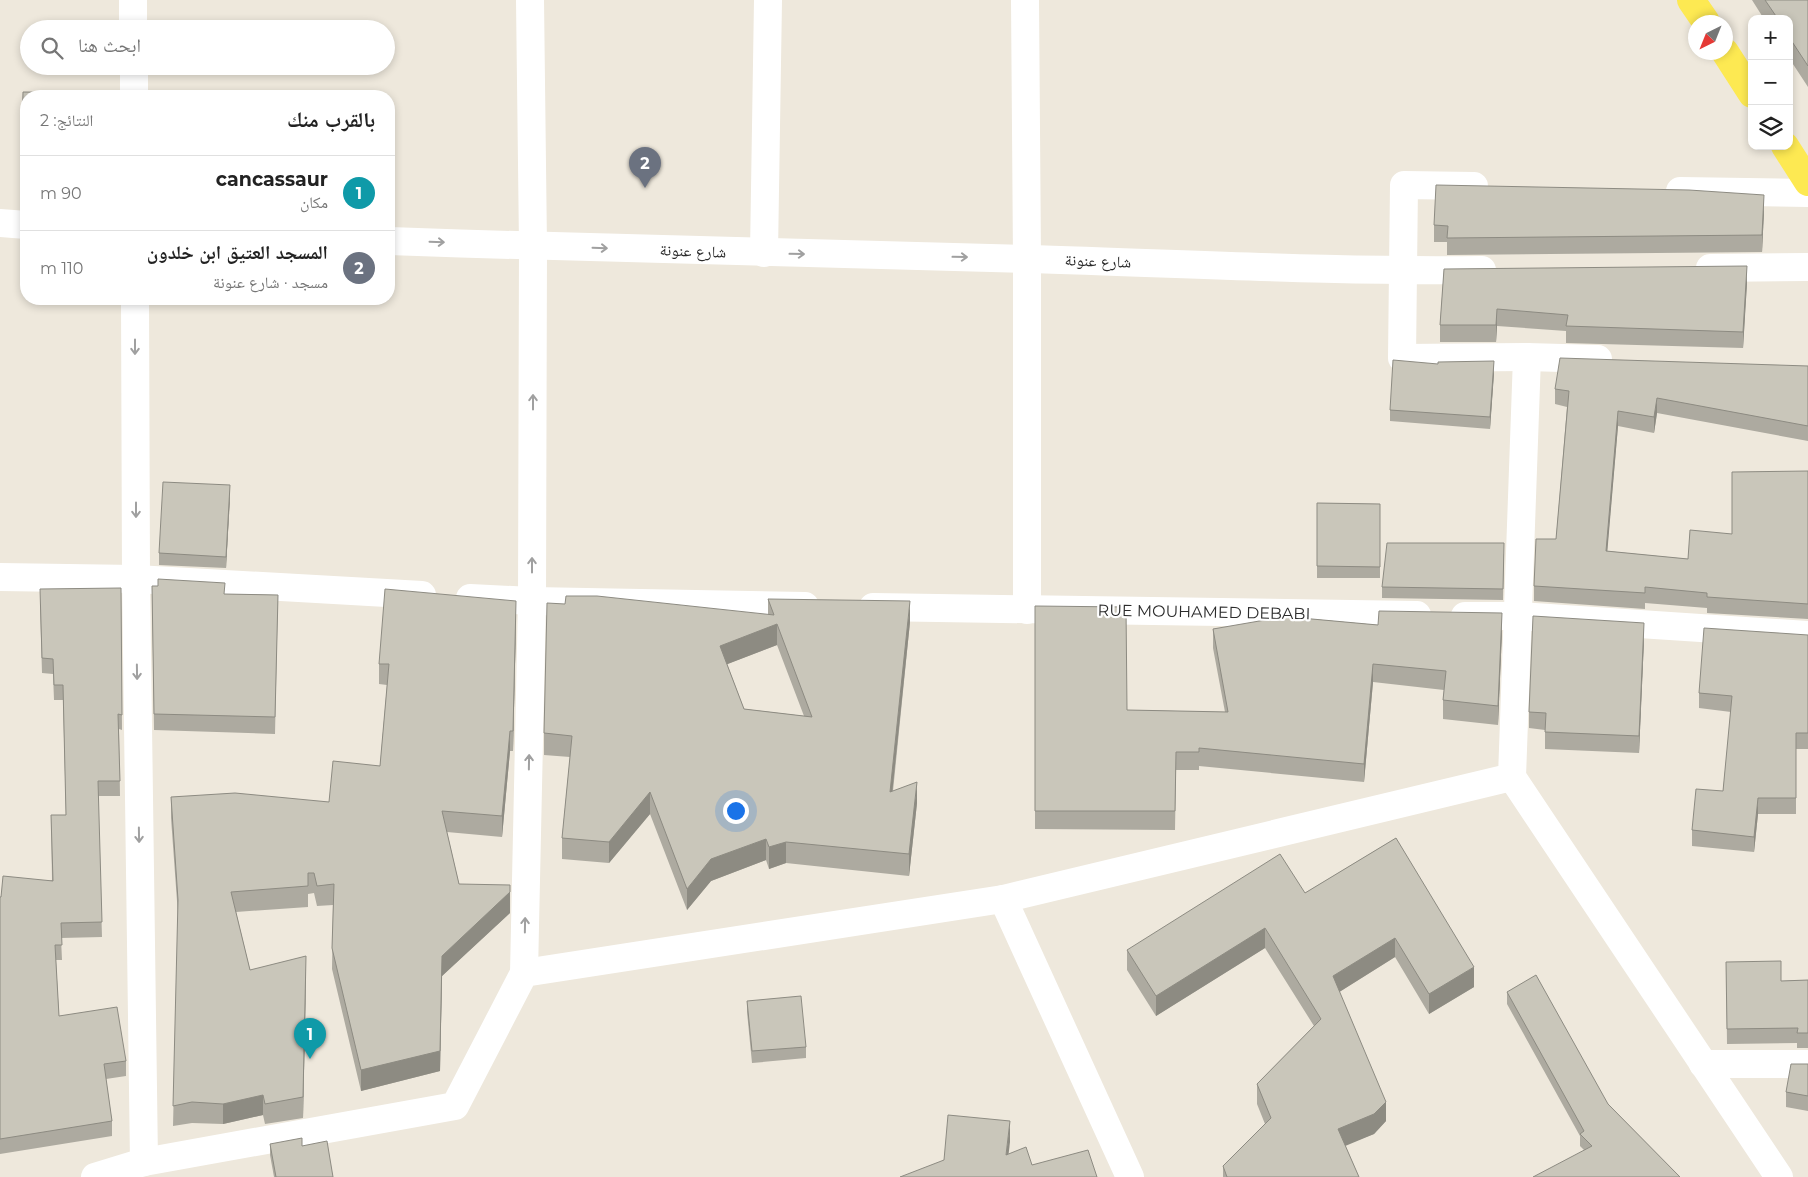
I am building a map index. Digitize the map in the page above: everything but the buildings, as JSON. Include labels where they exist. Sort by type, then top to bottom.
[{"type":"main road","points":[[1691,0],[1701,15]]},
{"type":"main road","points":[[1730,60],[1748,88]]},
{"type":"main road","points":[[1788,150],[1808,182]]},
{"type":"street","points":[[133,0],[133,20]]},
{"type":"street","points":[[95,1177],[144,1162],[455,1106],[524,973],[532,601],[533,246],[530,0]]},
{"type":"street","points":[[764,253],[768,0]]},
{"type":"street","points":[[1025,0],[1027,610]]},
{"type":"street","points":[[134,75],[134,90]]},
{"type":"street","points":[[1502,187],[1404,185],[1402,358],[1527,357],[1624,360]]},
{"type":"street","points":[[1660,190],[1808,193]]},
{"type":"street","points":[[0,224],[20,225]]},
{"type":"street","name":"شارع عنونة","points":[[395,240],[533,246],[1403,271],[1502,270]]},
{"type":"street","points":[[1690,268],[1808,268]]},
{"type":"street","points":[[135,305],[136,579],[144,1162]]},
{"type":"street","points":[[1527,357],[1512,777],[1779,1177]]},
{"type":"street","name":"RUE MOUHAMED DEBABI","points":[[0,577],[136,579],[532,601],[1518,616],[1808,635]]},
{"type":"street","points":[[524,973],[1003,899],[1512,777]]},
{"type":"street","points":[[1003,899],[1130,1177]]},
{"type":"street","points":[[1703,1064],[1808,1064]]},
{"type":"place","name":"المسجد العتيق ابن خلدون","points":[[645,188]]},
{"type":"place","name":"cancassaur","points":[[310,1059]]}]
